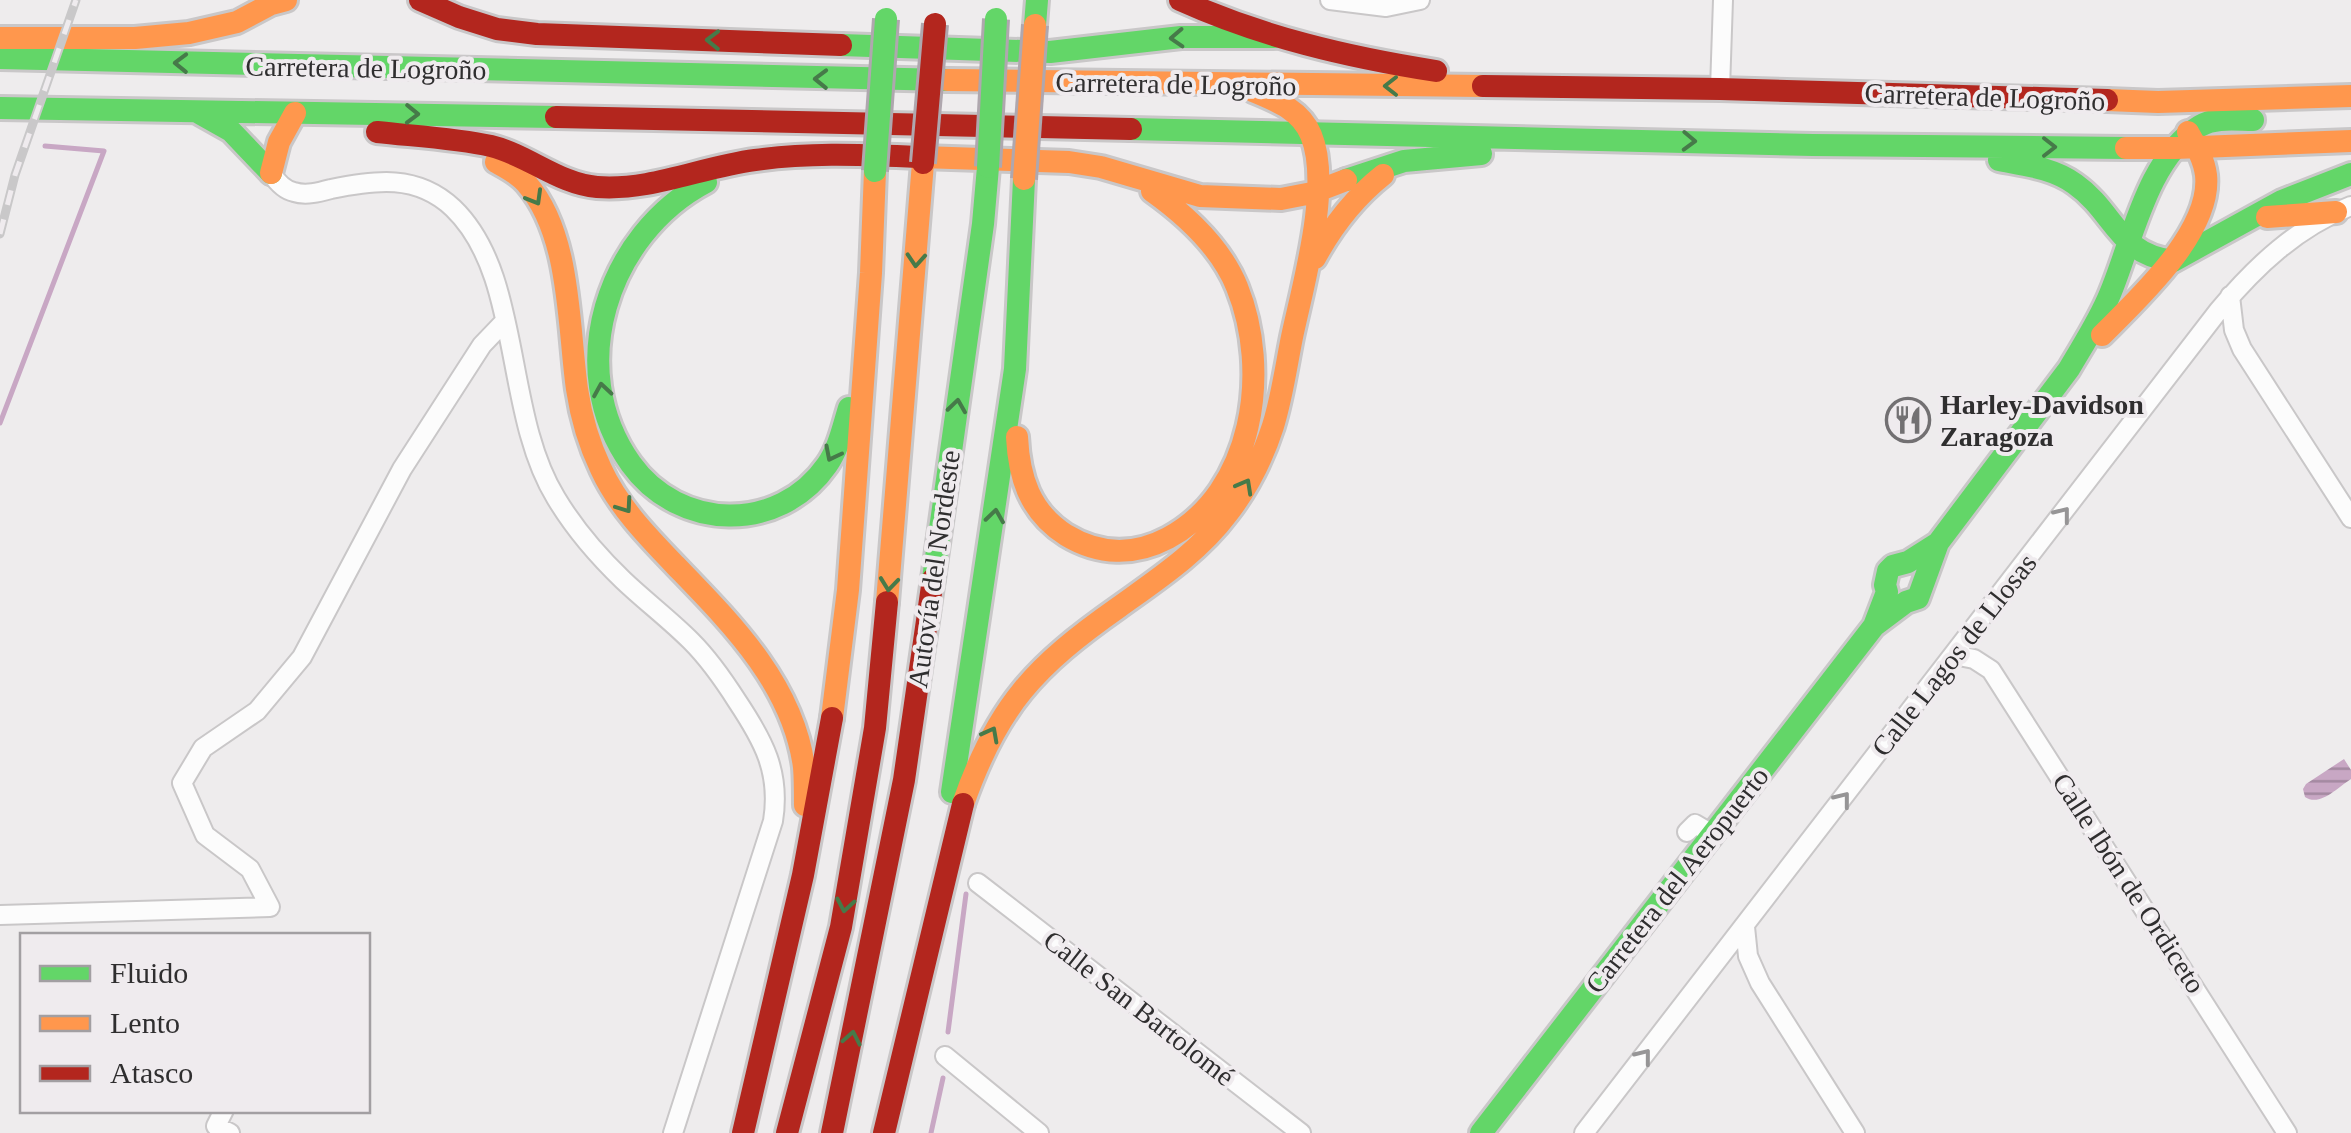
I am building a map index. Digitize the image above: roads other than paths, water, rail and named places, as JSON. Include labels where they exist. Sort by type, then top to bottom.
[{"type":"main road","points":[[934,924],[1014,369],[1037,0]]},
{"type":"main road","points":[[1180,0],[1274,37],[1357,58],[1451,73],[1489,86]]},
{"type":"main road","points":[[424,1],[497,29],[537,34],[1050,52],[1181,37],[1274,37]]},
{"type":"main road","points":[[0,38],[135,38],[189,33],[237,22],[278,2]]},
{"type":"main road","name":"Autovía del Nordeste","points":[[832,1133],[904,780],[983,224],[997,9]]},
{"type":"main road","points":[[743,1133],[825,763],[848,590],[887,10]]},
{"type":"main road","name":"Autovía del Nordeste","points":[[787,1133],[841,927],[875,728],[936,12]]},
{"type":"main road","name":"Carretera de Logroño","points":[[0,58],[814,80],[1720,89],[2158,102],[2351,96]]},
{"type":"main road","points":[[884,1133],[974,767],[994,727],[1013,697],[1037,671],[1066,645],[1176,565],[1227,516],[1244,490],[1273,426],[1303,284],[1318,191],[1318,157],[1303,118],[1241,85]]},
{"type":"main road","points":[[2069,370],[2173,261],[2196,228],[2205,198],[2206,175],[2158,102]]},
{"type":"main road","name":"Carretera de Logroño","points":[[0,108],[626,117],[1942,147],[2351,141]]},
{"type":"main road","points":[[196,111],[230,131],[271,174]]},
{"type":"main road","points":[[271,174],[278,142],[300,113],[332,128],[490,146],[516,154],[564,179],[595,188],[650,185],[751,160],[819,153],[1069,162],[1200,196],[1281,200],[1404,161],[1500,152],[1557,138]]},
{"type":"main road","points":[[2069,370],[2109,298],[2150,191],[2199,126],[2214,122],[2351,116]]},
{"type":"main road","points":[[459,141],[526,184],[542,208],[561,270],[588,437],[603,473],[649,538],[774,679],[802,752],[806,780],[803,875]]},
{"type":"main road","points":[[1942,147],[2069,179],[2096,202],[2129,246],[2151,258],[2173,261],[2296,194],[2351,174]]},
{"type":"main road","points":[[785,156],[700,184],[661,212],[625,258],[602,312],[598,363],[611,428],[637,472],[669,501],[714,517],[758,514],[794,498],[815,481],[829,462],[849,407],[862,274],[874,217]]},
{"type":"main road","points":[[1303,284],[1332,228],[1346,210],[1372,183],[1404,161]]},
{"type":"main road","points":[[1014,369],[1018,460],[1025,488],[1038,513],[1053,528],[1082,544],[1111,552],[1137,552],[1167,541],[1213,502],[1233,468],[1248,428],[1255,392],[1248,318],[1238,288],[1208,238],[1177,209],[1130,175]]},
{"type":"main road","points":[[2249,218],[2343,209]]},
{"type":"main road","name":"Carretera del Aeropuerto","points":[[1938,543],[1908,562],[1899,562],[1888,571],[1884,585],[1897,597],[1918,598],[1938,543],[2069,370]]},
{"type":"main road","points":[[1908,562],[1919,568],[1925,580]]},
{"type":"main road","name":"Carretera del Aeropuerto","points":[[1481,1133],[1897,597]]},
{"type":"street","points":[[1330,0],[1386,7],[1420,0]]},
{"type":"street","points":[[1720,89],[1723,0]]},
{"type":"street","points":[[271,174],[284,187],[300,194],[387,180],[418,186],[444,200],[466,222],[495,282],[533,450],[553,494],[586,541],[704,654],[762,740],[772,772],[776,805],[769,839],[674,1133]]},
{"type":"street","name":"Calle Lagos de Llosas","points":[[1584,1133],[2230,296],[2287,242],[2343,209]]},
{"type":"street","points":[[2230,296],[2234,330],[2242,349],[2351,518]]},
{"type":"street","points":[[0,915],[270,907],[250,869],[204,835],[182,783],[203,748],[257,711],[302,657],[402,469],[482,345],[504,321]]},
{"type":"street","name":"Calle Ibón de Ordiceto","points":[[1954,656],[1974,659],[1992,670],[2286,1133]]},
{"type":"street","points":[[1687,832],[1695,824],[1712,834]]},
{"type":"street","name":"Calle San Bartolomé","points":[[978,883],[1301,1133]]},
{"type":"street","points":[[1745,927],[1748,956],[1760,982],[1855,1133]]},
{"type":"street","points":[[946,1056],[1039,1133]]},
{"type":"waterway","points":[[0,423],[104,151],[45,146]]},
{"type":"waterway","points":[[948,1032],[966,894]]},
{"type":"waterway","points":[[931,1133],[943,1078]]},
{"type":"railway","points":[[0,234],[15,175],[76,0]]},
{"type":"place","name":"Harley-Davidson Zaragoza","points":[[1908,420]]}]
